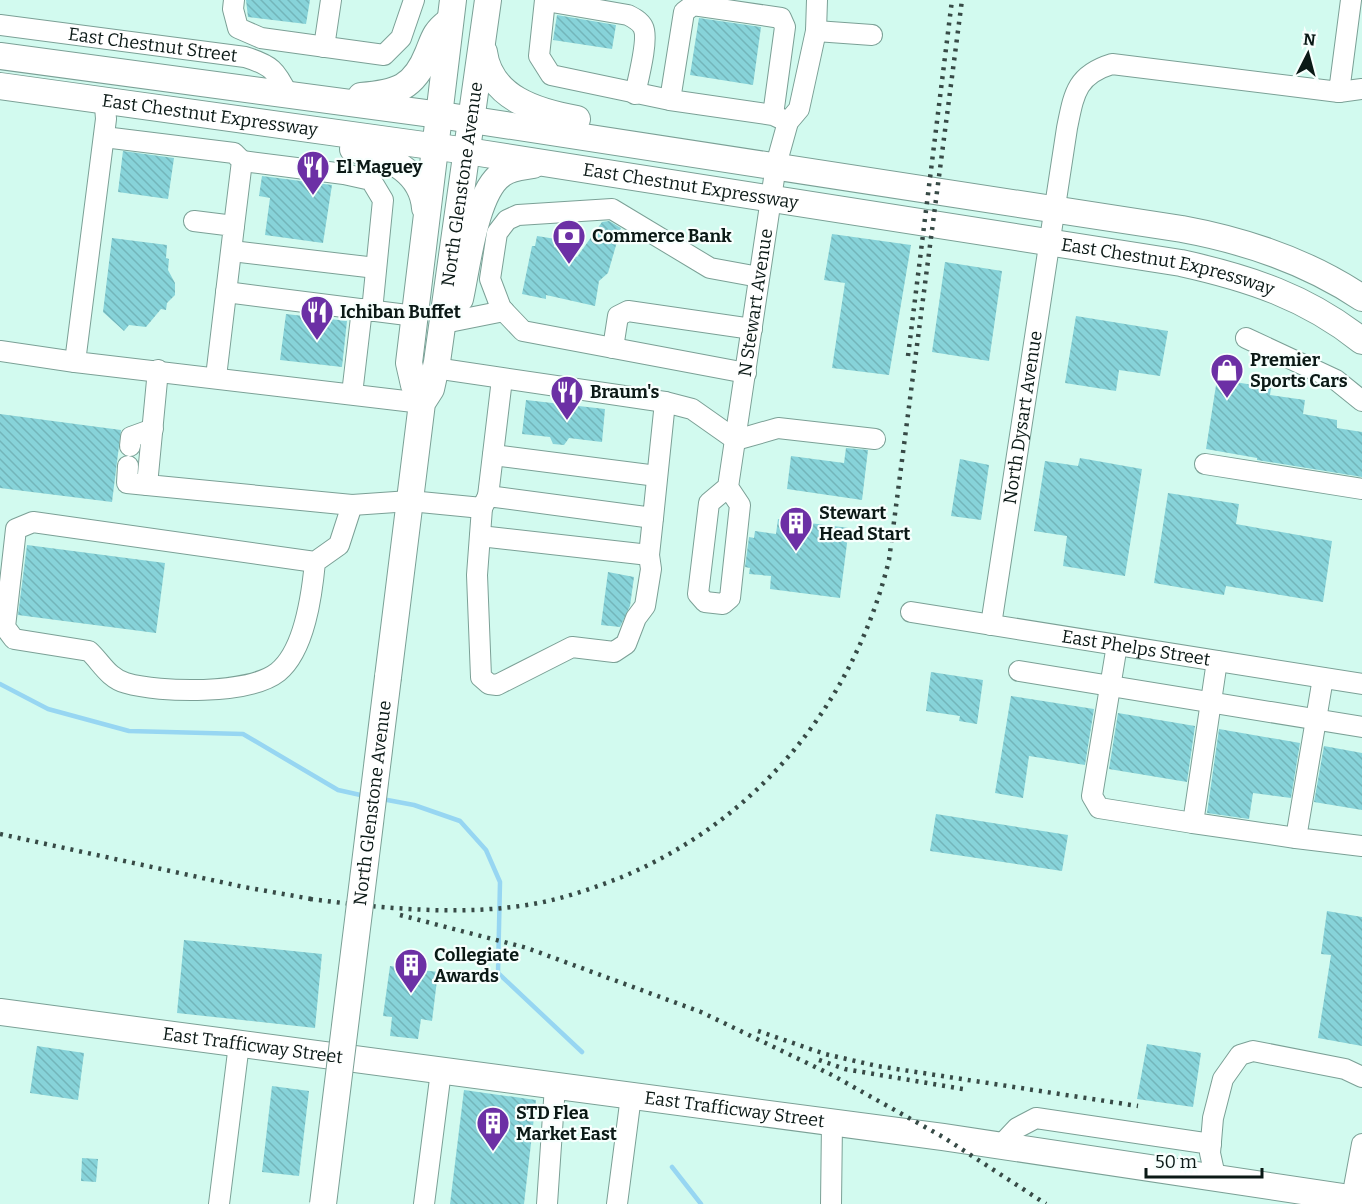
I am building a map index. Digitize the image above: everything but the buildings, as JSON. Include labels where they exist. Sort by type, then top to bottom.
[{"type":"main road","name":"North Glenstone Avenue","points":[[323,1204],[422,403],[431,389],[448,320],[466,151],[488,0]]},
{"type":"main road","name":"North Glenstone Avenue","points":[[422,403],[414,385],[409,363],[452,10]]},
{"type":"main road","points":[[322,99],[398,91],[412,81],[420,70],[434,32],[452,10]]},
{"type":"main road","points":[[483,42],[486,66],[493,80],[534,110],[742,150],[776,165]]},
{"type":"main road","name":"East Chestnut Expressway","points":[[0,56],[440,115],[776,165],[1238,240],[1304,265],[1362,298]]},
{"type":"main road","name":"East Chestnut Expressway","points":[[0,86],[436,146],[1051,241],[1238,275],[1315,309],[1362,341]]},
{"type":"main road","points":[[101,100],[144,118],[356,149],[384,157],[419,182],[424,198],[426,224]]},
{"type":"main road","points":[[448,320],[481,205],[490,186],[499,175],[510,169],[545,163]]},
{"type":"main road","name":"East Trafficway Street","points":[[0,1012],[1001,1145],[1357,1199]]},
{"type":"street","points":[[234,0],[233,9],[238,28],[261,38],[384,55],[401,38],[414,0]]},
{"type":"street","points":[[324,47],[331,0]]},
{"type":"street","points":[[635,94],[645,39],[644,28],[638,20],[628,15],[546,1],[539,56],[551,75],[635,94],[781,119],[800,109],[816,30],[817,0]]},
{"type":"street","points":[[1339,92],[1351,0]]},
{"type":"street","points":[[670,100],[684,12],[693,5],[782,18],[785,27],[781,119]]},
{"type":"street","name":"East Chestnut Street","points":[[0,25],[245,57],[267,64]]},
{"type":"street","points":[[816,30],[872,35]]},
{"type":"street","points":[[271,40],[267,64],[279,76],[288,94]]},
{"type":"street","name":"North Dysart Avenue","points":[[991,625],[1072,103],[1079,84],[1094,69],[1112,64],[1339,92],[1362,89]]},
{"type":"street","points":[[75,362],[104,136],[106,113],[101,100]]},
{"type":"street","name":"N Stewart Avenue","points":[[728,487],[781,119]]},
{"type":"street","points":[[104,136],[234,153],[242,161],[344,174],[371,180],[383,200],[376,268],[352,394]]},
{"type":"street","points":[[216,377],[242,161]]},
{"type":"street","points":[[746,373],[527,332],[504,311],[490,279],[494,244],[502,225],[518,215],[612,209],[710,268],[759,277]]},
{"type":"street","points":[[194,221],[234,226]]},
{"type":"street","points":[[232,251],[376,268]]},
{"type":"street","points":[[226,292],[415,316]]},
{"type":"street","points":[[448,320],[504,311]]},
{"type":"street","points":[[613,348],[618,316],[628,311],[752,329]]},
{"type":"street","points":[[1246,338],[1336,380],[1362,401]]},
{"type":"street","points":[[0,351],[422,403]]},
{"type":"street","points":[[436,365],[511,380],[665,402],[692,409],[736,440],[778,428],[875,439]]},
{"type":"street","points":[[147,485],[158,370]]},
{"type":"street","points":[[511,380],[493,455],[480,536],[477,575],[482,677],[489,684],[497,686],[572,647],[614,652],[626,644],[636,618],[645,606],[651,570],[649,555],[665,402]]},
{"type":"street","points":[[511,380],[530,392],[622,405],[645,412],[651,424],[646,461],[657,476]]},
{"type":"street","points":[[130,446],[131,437],[153,429]]},
{"type":"street","points":[[493,455],[657,476]]},
{"type":"street","points":[[1205,464],[1362,489]]},
{"type":"street","points":[[128,466],[127,483],[147,485],[352,505],[410,501],[485,502],[653,518]]},
{"type":"street","points":[[728,487],[740,506],[730,598],[723,604],[705,602],[698,594],[709,503],[728,487]]},
{"type":"street","points":[[315,562],[309,608],[290,657],[277,673],[240,687],[214,691],[125,683],[110,675],[89,651],[14,639],[5,627],[16,529],[23,524],[33,522],[315,562],[339,545],[352,505]]},
{"type":"street","points":[[480,536],[649,555]]},
{"type":"street","name":"East Phelps Street","points":[[911,612],[1362,684]]},
{"type":"street","points":[[1118,645],[1092,796],[1099,808],[1193,824],[1362,846]]},
{"type":"street","points":[[1193,824],[1217,661]]},
{"type":"street","points":[[1020,671],[1362,727]]},
{"type":"street","points":[[1296,838],[1323,678]]},
{"type":"street","points":[[219,1204],[239,1044]]},
{"type":"street","points":[[1215,1176],[1211,1144],[1213,1118],[1223,1079],[1240,1055],[1253,1051],[1346,1069],[1362,1077]]},
{"type":"street","points":[[424,1204],[441,1071]]},
{"type":"street","points":[[548,1204],[555,1086]]},
{"type":"street","points":[[617,1204],[631,1096]]},
{"type":"street","points":[[1001,1145],[1017,1128],[1036,1118],[1211,1144]]},
{"type":"street","points":[[831,1204],[832,1122]]},
{"type":"street","points":[[1117,1161],[1121,1131]]},
{"type":"street","points":[[1357,1199],[1362,1144]]},
{"type":"waterway","points":[[0,684],[48,709],[129,731],[243,734],[338,790],[365,796]]},
{"type":"waterway","points":[[382,799],[414,805],[460,821],[486,850],[500,882],[498,973],[582,1052]]},
{"type":"waterway","points":[[672,1167],[701,1204]]},
{"type":"railway","points":[[908,356],[952,0]]},
{"type":"railway","points":[[310,899],[418,910],[473,910],[539,903],[575,894],[622,877],[671,853],[716,824],[757,789],[793,751],[825,708],[852,662],[873,612],[889,560],[962,0]]},
{"type":"railway","points":[[0,834],[244,887],[317,900]]},
{"type":"railway","points":[[400,915],[527,948],[701,1012],[832,1075],[943,1137],[1046,1204]]},
{"type":"railway","points":[[758,1031],[825,1054],[877,1066],[1138,1106]]},
{"type":"railway","points":[[819,1060],[845,1069],[963,1089]]},
{"type":"place","name":"El Maguey","points":[[313,196]]},
{"type":"place","name":"Commerce Bank","points":[[569,265]]},
{"type":"place","name":"Ichiban Buffet","points":[[317,341]]},
{"type":"place","name":"Premier Sports Cars","points":[[1227,399]]},
{"type":"place","name":"Braum's","points":[[567,421]]},
{"type":"place","name":"Stewart Head Start","points":[[796,552]]},
{"type":"place","name":"Collegiate Awards","points":[[411,994]]},
{"type":"place","name":"STD Flea Market East","points":[[493,1152]]}]
